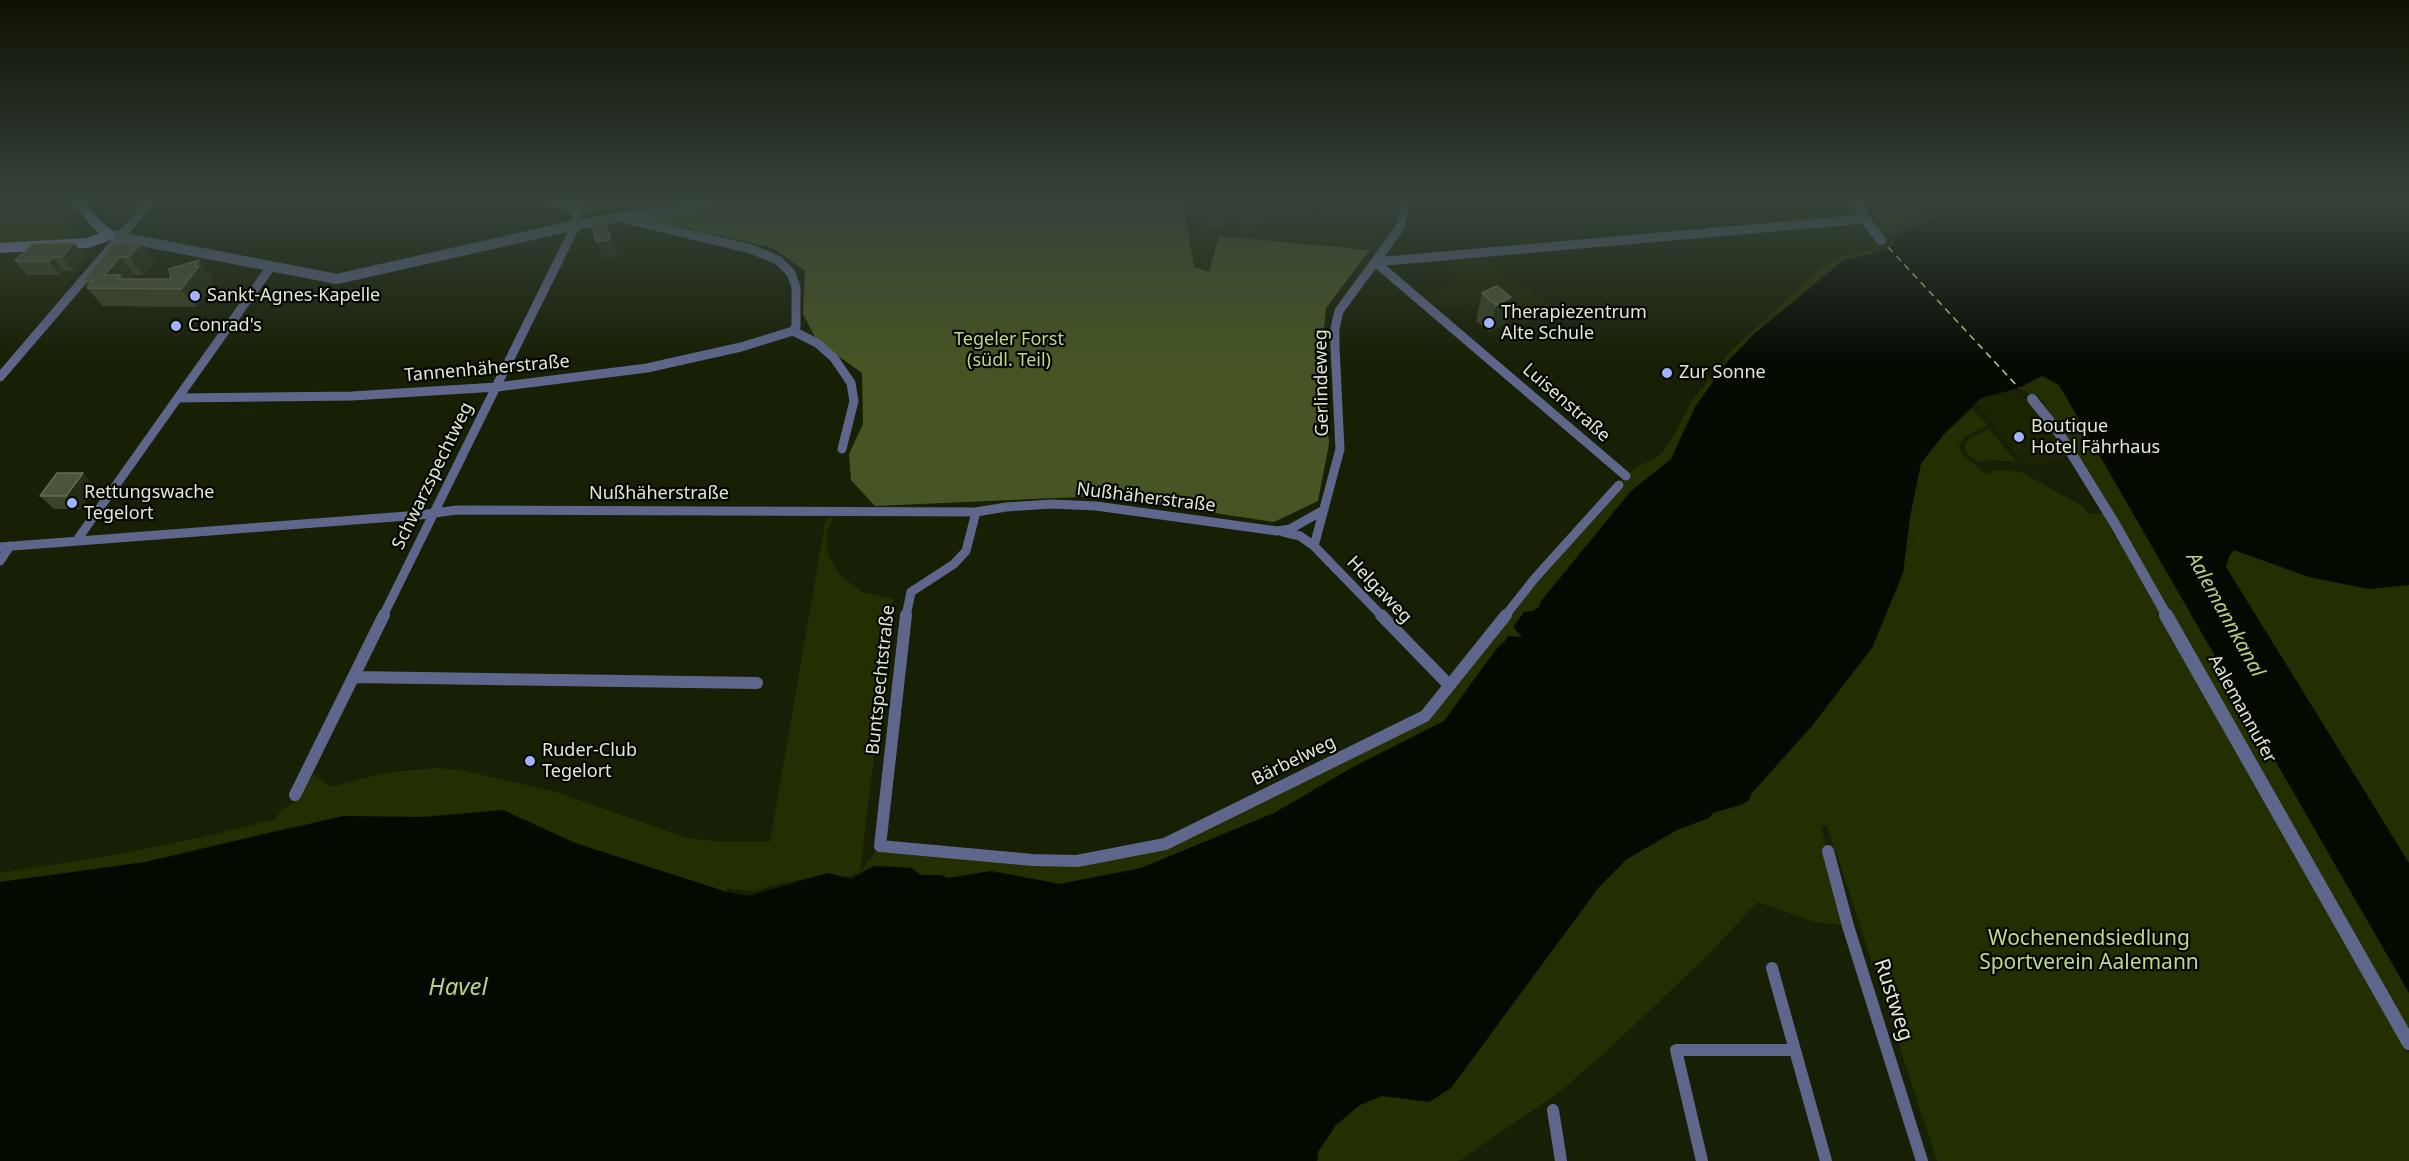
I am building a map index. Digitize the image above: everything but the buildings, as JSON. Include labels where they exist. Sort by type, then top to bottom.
[{"type":"street","points":[[0,377],[99,256]]},
{"type":"street","points":[[213,256],[328,279],[337,279],[438,256]]},
{"type":"street","name":"Schwarzspechtweg","points":[[295,795],[561,256]]},
{"type":"street","points":[[772,256],[791,273],[796,287],[796,326],[793,331],[817,344],[834,358],[851,383],[854,401],[842,449]]},
{"type":"street","name":"Gerlindeweg","points":[[1314,546],[1319,513],[1340,449],[1335,328],[1343,303],[1379,256]]},
{"type":"street","points":[[1375,262],[1441,256]]},
{"type":"street","name":"Luisenstraße","points":[[1375,262],[1622,481]]},
{"type":"street","points":[[77,540],[270,268]]},
{"type":"street","name":"Tannenhäherstraße","points":[[178,398],[352,396],[497,387],[647,368],[741,347],[793,331]]},
{"type":"street","name":"Aalemannufer","points":[[2032,399],[2057,430],[2115,524],[2409,1043]]},
{"type":"street","name":"Bärbelweg","points":[[880,846],[1024,859],[1077,861],[1165,844],[1425,716],[1538,574],[1622,481]]},
{"type":"street","name":"Nußhäherstraße","points":[[5,547],[457,510],[864,513],[880,510],[976,512],[1018,506],[1095,506],[1277,531],[1290,529],[1319,513]]},
{"type":"street","name":"Buntspechtstraße","points":[[880,846],[908,599],[911,592],[959,560],[970,541],[976,512]]},
{"type":"street","name":"Helgaweg","points":[[1277,531],[1300,536],[1314,546],[1449,685]]},
{"type":"street","points":[[0,561],[5,547]]},
{"type":"street","points":[[354,677],[757,683]]},
{"type":"street","name":"Rustweg","points":[[1828,851],[1848,926],[1922,1161]]},
{"type":"street","points":[[1772,968],[1826,1161]]},
{"type":"street","points":[[1702,1161],[1676,1050],[1795,1050]]},
{"type":"street","points":[[1553,1110],[1561,1161]]},
{"type":"shaded area","points":[[9,256],[92,256],[64,288],[0,288],[0,266]]},
{"type":"shaded area","points":[[1192,256],[1213,256],[1209,272],[1194,267]]},
{"type":"shaded area","points":[[1483,259],[1556,309],[1518,327],[1510,321],[1507,322],[1481,301],[1445,311],[1427,295],[1457,281],[1449,262]]},
{"type":"shaded area","points":[[2015,390],[2034,408],[2070,454],[2045,465],[2026,464],[2020,459],[2002,438],[1989,414],[1977,403],[1982,398]]},
{"type":"green space","name":"Tegeler Forst (südl. Teil)","points":[[784,256],[1192,256],[1194,267],[1209,272],[1213,256],[1365,256],[1326,308],[1322,347],[1329,444],[1318,501],[1274,522],[1101,496],[875,506],[851,480],[849,454],[863,424],[862,373],[817,341],[803,314],[805,271]]},
{"type":"green space","points":[[1862,256],[1844,260],[1754,334],[1728,361],[1695,407],[1671,459],[1631,491],[1539,607],[1533,611],[1524,612],[1514,628],[1522,637],[1506,639],[1500,644],[1444,721],[1353,767],[1274,813],[1141,868],[1060,884],[991,871],[948,878],[941,875],[921,875],[911,868],[874,866],[859,873],[849,876],[841,877],[830,873],[769,886],[757,891],[735,890],[727,887],[727,892],[575,843],[503,810],[291,827],[145,862],[0,882],[0,873],[115,855],[276,819],[281,810],[298,800],[312,774],[332,787],[384,773],[436,768],[461,770],[556,792],[687,838],[723,842],[770,842],[826,518],[833,517],[827,532],[828,555],[840,576],[863,592],[893,599],[860,872],[878,848],[1076,865],[1135,856],[1427,718],[1533,586],[1634,469],[1662,454],[1690,403],[1731,351],[1821,268],[1838,258]]},
{"type":"green space","points":[[2042,376],[2059,384],[2409,993],[2409,1043],[2115,524],[2042,400],[2019,388]]},
{"type":"green space","name":"Wochenendsiedlung Sportverein Aalemann","points":[[1972,409],[1988,425],[1965,437],[1959,444],[1961,453],[1986,474],[1996,470],[2021,472],[2084,507],[2088,514],[2104,514],[2409,1053],[2409,1161],[1937,1161],[1827,825],[1821,827],[1848,926],[1815,922],[1757,902],[1711,952],[1608,1050],[1558,1093],[1459,1161],[1317,1161],[1318,1152],[1336,1124],[1360,1105],[1382,1096],[1428,1102],[1451,1088],[1599,887],[1627,859],[1677,830],[1709,818],[1713,813],[1742,805],[1749,800],[1751,794],[1811,727],[1872,648],[1903,573],[1910,517],[1921,463],[1945,433]]},
{"type":"green space","points":[[1989,429],[2017,462],[1993,460],[1979,462],[1967,455],[1965,446],[1969,439]]},
{"type":"green space","points":[[2234,550],[2309,577],[2369,589],[2409,585],[2409,863],[2226,567],[2229,556]]},
{"type":"water","name":"Havel","points":[[1862,256],[2409,256],[2409,585],[2369,589],[2309,577],[2234,550],[2229,556],[2226,567],[2409,863],[2409,993],[2059,385],[2042,376],[2019,388],[1981,398],[1945,433],[1921,463],[1910,517],[1903,573],[1872,648],[1811,727],[1751,794],[1749,800],[1713,813],[1709,818],[1677,830],[1627,859],[1599,887],[1451,1088],[1429,1102],[1382,1096],[1360,1105],[1336,1125],[1318,1152],[1317,1161],[0,1161],[0,882],[145,862],[343,816],[427,817],[503,810],[575,843],[727,892],[749,896],[828,873],[851,879],[874,866],[912,868],[921,875],[941,875],[948,878],[991,871],[1060,884],[1141,868],[1274,813],[1353,767],[1444,721],[1497,648],[1505,642],[1507,636],[1522,637],[1513,627],[1524,612],[1533,611],[1539,607],[1541,601],[1631,491],[1671,459],[1695,407],[1728,361],[1754,334],[1844,260]]},
{"type":"ferry route","points":[[1897,256],[2019,388]]},
{"type":"place","name":"Sankt-Agnes-Kapelle","points":[[195,296]]},
{"type":"place","name":"Therapiezentrum Alte Schule","points":[[1489,323]]},
{"type":"place","name":"Conrad's","points":[[176,326]]},
{"type":"place","name":"Zur Sonne","points":[[1667,373]]},
{"type":"place","name":"Boutique Hotel Fährhaus","points":[[2019,437]]},
{"type":"place","name":"Rettungswache Tegelort","points":[[72,503]]},
{"type":"place","name":"Ruder-Club Tegelort","points":[[530,761]]},
{"type":"water label","name":"Aalemannkanal","points":[[2225,615]]}]
